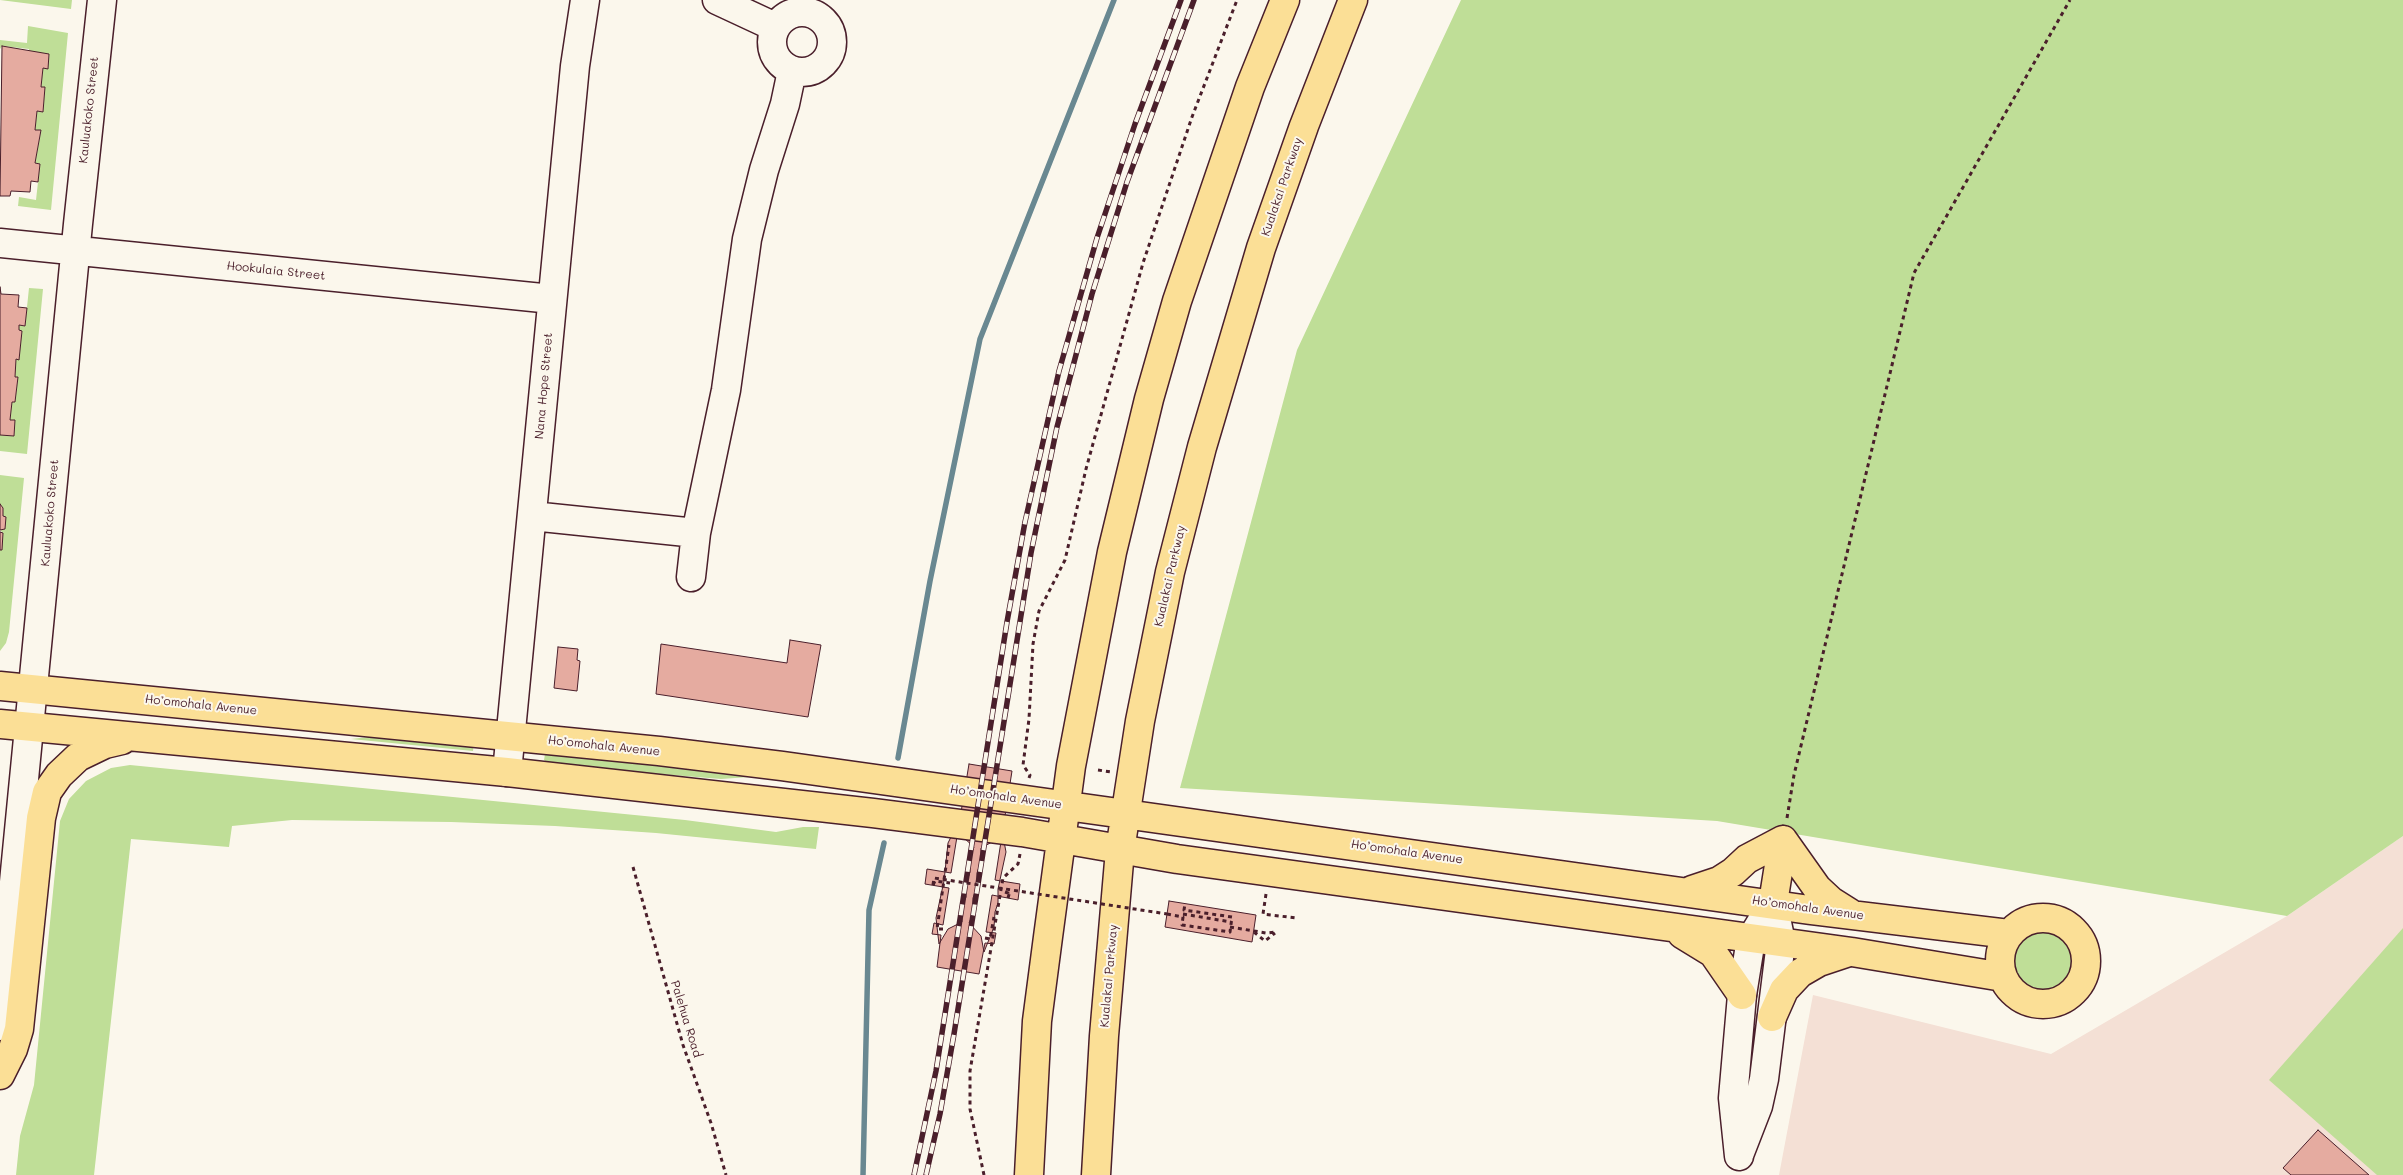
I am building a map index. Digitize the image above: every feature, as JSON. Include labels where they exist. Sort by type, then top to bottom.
[{"type":"main road","points":[[1029,1175],[1038,1021],[1078,725],[1102,598],[1149,399],[1177,301],[1250,87],[1285,0]]},
{"type":"main road","name":"Kualakai Parkway","points":[[1096,1175],[1103,1046],[1124,815],[1140,721],[1170,572],[1202,447],[1261,248],[1304,126],[1353,0]]},
{"type":"main road","name":"Ho’omohala Avenue","points":[[0,686],[509,736],[782,766],[1124,815],[2009,934]]},
{"type":"main road","points":[[0,724],[507,772],[873,813],[1120,850],[1852,952],[2003,976]]},
{"type":"main road","points":[[0,1075],[13,1049],[20,1023],[40,818],[47,792],[59,774],[88,750],[119,740],[150,738]]},
{"type":"main road","points":[[1684,891],[1702,888],[1719,881],[1736,870],[1746,859],[1783,840]]},
{"type":"main road","points":[[1773,903],[1783,840]]},
{"type":"main road","points":[[1783,840],[1804,867],[1817,888],[1831,900],[1853,914]]},
{"type":"main road","points":[[2046,917],[2059,920],[2071,928],[2080,938],[2086,951],[2083,979],[2075,990],[2064,999],[2051,1003],[2037,1004],[2022,998],[2011,989],[2003,976],[2000,962],[2002,947],[2009,934],[2019,925],[2032,919],[2046,917]]},
{"type":"main road","points":[[1667,927],[1697,941],[1713,953],[1742,995]]},
{"type":"main road","points":[[1772,1016],[1784,990],[1800,973],[1819,962],[1852,952]]},
{"type":"street","name":"Kauluakoko Street","points":[[0,1026],[75,251],[102,0]]},
{"type":"street","name":"Nana Hope Street","points":[[507,772],[575,66],[585,0]]},
{"type":"street","points":[[717,0],[775,27]]},
{"type":"street","points":[[824,8],[833,41],[828,59],[813,71],[802,73],[792,71],[783,66],[776,58],[772,37],[775,27],[791,13],[824,8]]},
{"type":"street","points":[[691,577],[696,533],[726,390],[747,239],[764,170],[785,104],[792,71]]},
{"type":"street","name":"Hookulaia Street","points":[[0,244],[552,299]]},
{"type":"street","points":[[532,516],[696,533]]},
{"type":"street","points":[[1773,903],[1781,942],[1772,1016],[1758,1106],[1739,1156],[1733,1098],[1742,995],[1751,939],[1773,903]]},
{"type":"path","points":[[1030,775],[1023,764],[1029,719],[1033,644],[1040,611],[1065,560],[1086,469],[1143,263],[1192,117],[1237,0]]},
{"type":"path","points":[[1783,840],[1794,774],[1914,273],[2070,0]]},
{"type":"path","points":[[1098,770],[1114,772]]},
{"type":"path","points":[[942,929],[937,929],[943,880],[951,838]]},
{"type":"path","points":[[984,1175],[970,1109],[970,1071],[1003,878],[1018,864]]},
{"type":"path","name":"Palehua Road","points":[[633,867],[683,1045],[726,1175]]},
{"type":"path","points":[[950,883],[935,881],[933,885],[934,878],[1010,891],[1231,922]]},
{"type":"path","points":[[986,938],[990,939],[999,889]]},
{"type":"path","points":[[993,890],[1008,893],[1008,898],[1010,891]]},
{"type":"path","points":[[1266,893],[1263,914],[1296,918]]},
{"type":"path","points":[[1185,904],[1184,910],[1232,917],[1230,932],[1182,925],[1183,915],[1185,904]]},
{"type":"path","points":[[1230,927],[1254,932],[1276,932],[1265,941],[1254,932]]},
{"type":"shaded area","points":[[2403,836],[2403,1175],[1779,1175],[1813,995],[2051,1054],[2287,916]]},
{"type":"green space","points":[[0,0],[72,0],[71,9]]},
{"type":"green space","points":[[1461,0],[2403,0],[2403,836],[2287,916],[1717,821],[1180,788],[1297,350]]},
{"type":"green space","points":[[28,26],[68,33],[51,210],[18,206],[19,197],[36,200],[40,164],[35,163],[41,131],[35,130],[37,111],[43,112],[45,87],[41,87],[43,68],[48,68],[49,54],[29,52],[29,49],[2,46],[0,49],[0,40],[27,43]]},
{"type":"green space","points":[[29,288],[43,289],[27,454],[0,451],[0,435],[14,436],[15,421],[10,420],[12,402],[15,402],[18,377],[15,377],[16,359],[19,359],[22,331],[19,330],[19,325],[25,326]]},
{"type":"green space","points":[[0,475],[24,478],[9,632],[6,643],[0,651],[0,550],[3,533],[0,530],[6,517],[3,516],[3,508],[0,504]]},
{"type":"green space","points":[[388,735],[474,743],[473,751],[351,739]]},
{"type":"green space","points":[[546,748],[780,779],[749,777],[721,779],[550,765],[544,760]]},
{"type":"green space","points":[[130,765],[685,820],[776,832],[803,827],[819,827],[816,849],[656,833],[555,826],[451,822],[292,820],[232,826],[229,847],[131,839],[94,1175],[16,1175],[20,1136],[34,1085],[60,821],[69,799],[86,781],[111,768]]},
{"type":"green space","points":[[2043,924],[2057,927],[2069,934],[2076,946],[2079,960],[2076,974],[2069,986],[2057,993],[2043,996],[2029,993],[2017,986],[2010,974],[2007,960],[2010,946],[2017,934],[2029,927]]},
{"type":"green space","points":[[2403,928],[2403,1175],[2377,1175],[2269,1080]]},
{"type":"building","points":[[2,46],[49,54],[48,69],[43,68],[41,87],[45,87],[43,112],[37,111],[35,130],[41,130],[35,163],[40,164],[38,182],[31,181],[30,192],[11,191],[10,196],[0,196]]},
{"type":"building","points":[[0,287],[1,294],[19,295],[18,307],[27,308],[25,326],[19,325],[19,330],[22,331],[19,360],[16,359],[15,377],[18,377],[15,402],[12,402],[10,420],[15,420],[14,436],[0,435]]},
{"type":"building","points":[[0,504],[3,508],[3,516],[6,517],[5,529],[0,530]]},
{"type":"building","points":[[0,532],[3,533],[2,550],[0,550]]},
{"type":"building","points":[[790,640],[821,645],[808,717],[656,694],[661,644],[787,663]]},
{"type":"building","points":[[558,647],[578,649],[577,660],[580,661],[577,691],[554,688]]},
{"type":"building","points":[[969,764],[1012,771],[995,880],[1020,884],[1018,900],[992,895],[986,932],[996,933],[994,944],[985,943],[979,974],[937,967],[941,935],[932,934],[934,923],[943,925],[949,888],[925,884],[927,869],[951,873]]},
{"type":"building","points":[[953,833],[964,838],[974,847],[969,859],[970,872],[965,887],[966,897],[961,908],[962,922],[948,929],[939,944],[936,918],[944,881],[948,843]]},
{"type":"building","points":[[1003,836],[1006,852],[998,889],[998,903],[994,927],[984,952],[981,936],[969,923],[973,914],[973,898],[981,861],[981,848]]},
{"type":"building","points":[[1169,901],[1256,915],[1252,942],[1165,927]]},
{"type":"building","points":[[2318,1130],[2369,1175],[2291,1175],[2283,1168]]},
{"type":"waterway","points":[[898,758],[930,581],[980,339],[1114,0]]},
{"type":"waterway","points":[[863,1175],[869,910],[884,843]]},
{"type":"railway","points":[[914,1175],[936,1071],[1007,622],[1025,522],[1059,371],[1097,238],[1135,124],[1181,0]]},
{"type":"railway","points":[[926,1175],[940,1114],[954,1034],[1031,553],[1057,427],[1092,294],[1127,182],[1194,0]]}]
